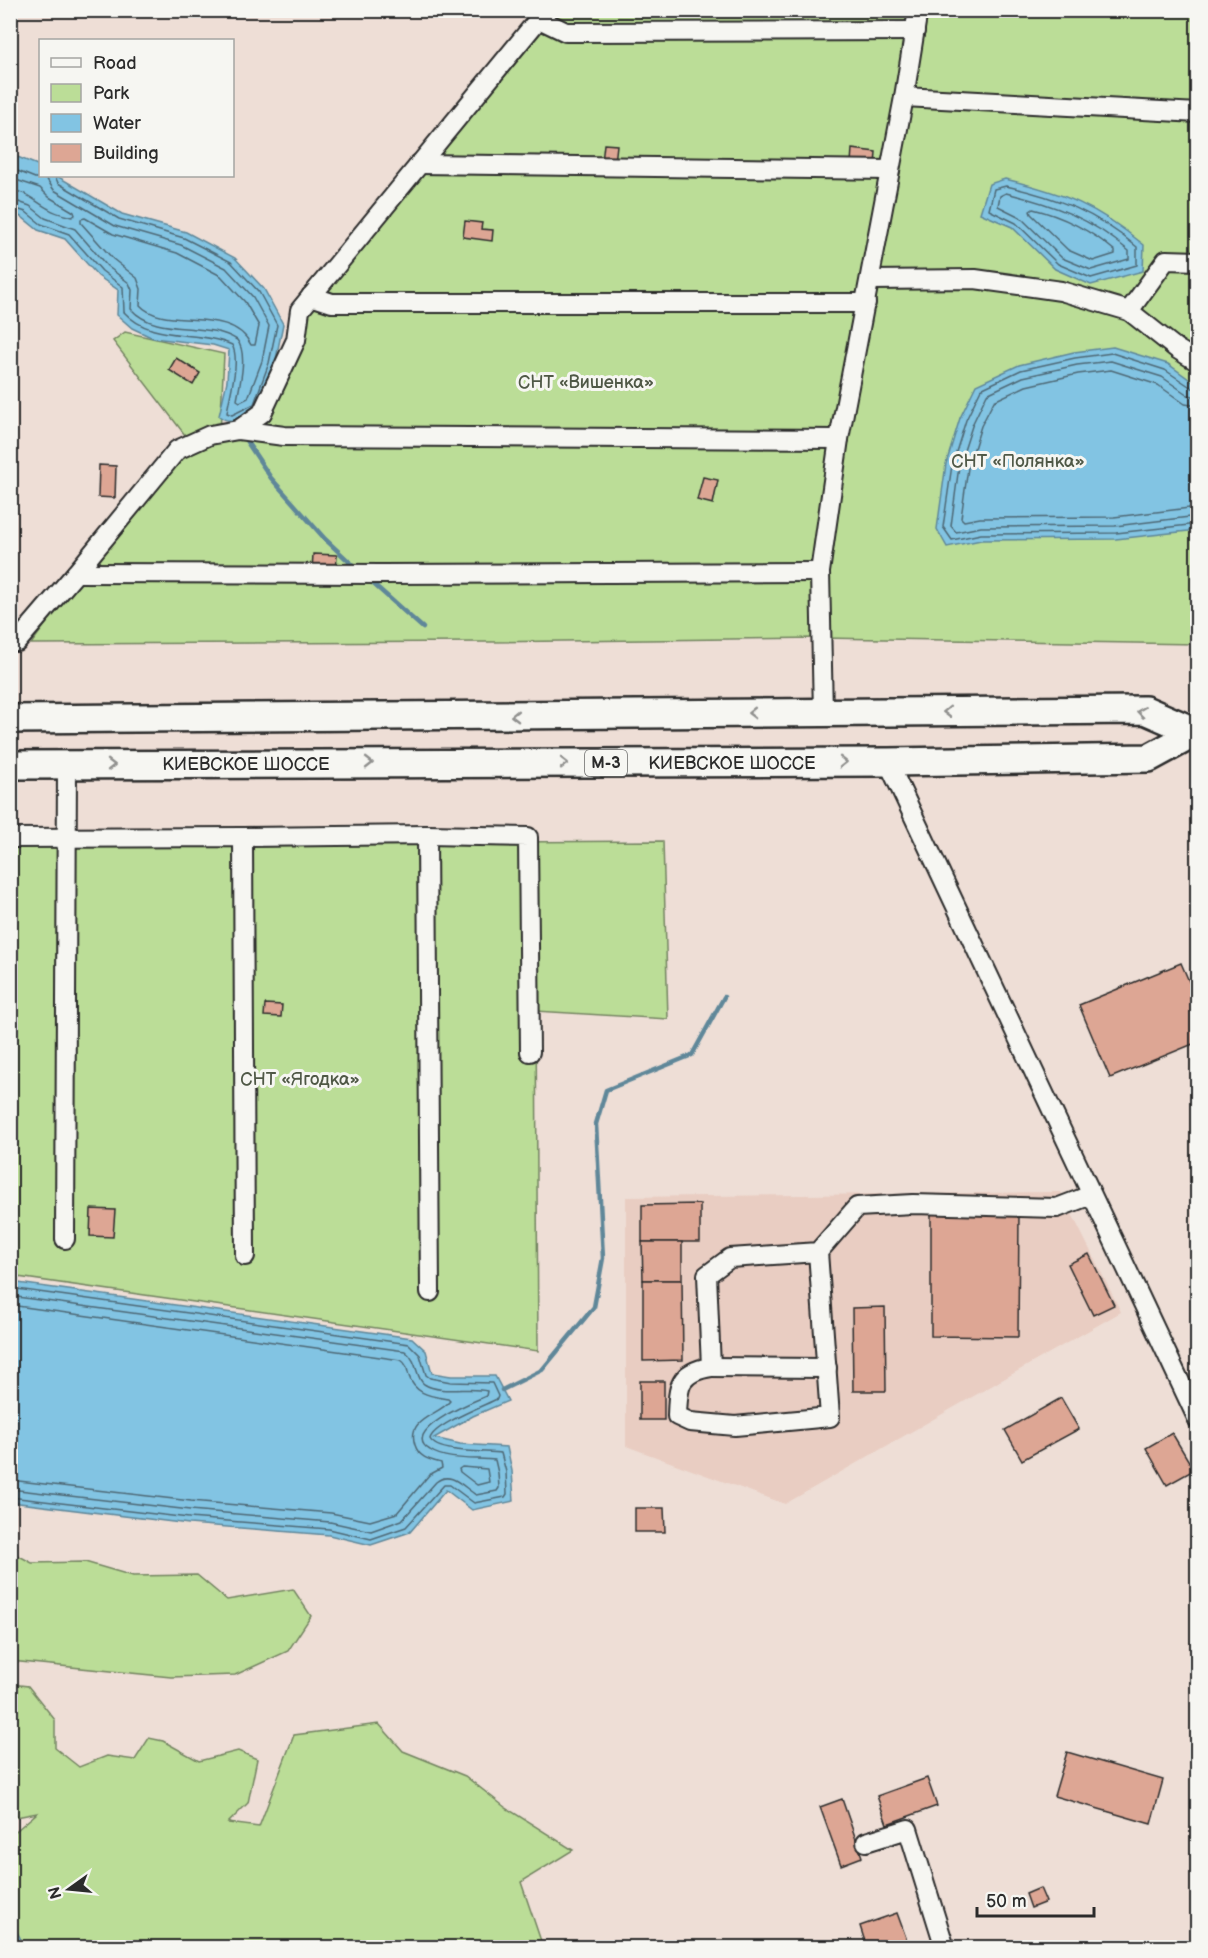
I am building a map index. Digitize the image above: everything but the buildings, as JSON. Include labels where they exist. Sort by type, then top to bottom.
[{"type":"highway","name":"КИЕВСКОЕ ШОССЕ","points":[[10,719],[1145,710],[1196,733]]},
{"type":"highway","name":"КИЕВСКОЕ ШОССЕ","points":[[10,765],[888,762],[1149,758],[1196,733]]},
{"type":"street","points":[[823,713],[820,572],[839,439],[904,97],[918,10]]},
{"type":"street","points":[[238,430],[262,413],[296,340],[300,310],[542,15],[566,32],[915,31]]},
{"type":"street","points":[[904,97],[1197,113]]},
{"type":"street","points":[[419,164],[890,170]]},
{"type":"street","points":[[1130,311],[1166,260],[1197,261]]},
{"type":"street","points":[[870,280],[975,279],[1061,291],[1130,311],[1197,362]]},
{"type":"street","points":[[311,296],[332,303],[866,303]]},
{"type":"street","points":[[10,642],[17,642],[177,450],[210,435],[238,430],[284,436],[839,439]]},
{"type":"street","points":[[76,573],[820,572]]},
{"type":"street","points":[[888,762],[1197,1417]]},
{"type":"street","points":[[65,1239],[68,766]]},
{"type":"street","points":[[10,838],[427,835],[528,837],[530,1052]]},
{"type":"street","points":[[427,835],[430,1292]]},
{"type":"street","points":[[243,837],[245,1256]]},
{"type":"street","points":[[711,1367],[707,1275],[730,1258],[818,1252],[857,1207],[913,1204],[1057,1208],[1091,1195]]},
{"type":"street","points":[[818,1252],[827,1368],[830,1417],[735,1426],[690,1422],[677,1416],[678,1389],[683,1378],[698,1369],[711,1367],[827,1368]]},
{"type":"street","points":[[866,1842],[908,1829],[945,1947]]},
{"type":"shaded area","points":[[1061,1192],[1121,1312],[785,1504],[626,1446],[626,1197]]},
{"type":"green space","name":"СНТ «Вишенка»","points":[[559,11],[1197,11],[1197,644],[821,638],[31,644],[185,435],[113,341],[125,332],[224,354],[220,434],[264,418],[306,311]]},
{"type":"green space","name":"СНТ «Ягодка»","points":[[663,841],[668,1019],[536,1011],[538,1351],[11,1276],[11,845]]},
{"type":"green space","points":[[10,1551],[32,1563],[85,1562],[133,1576],[197,1575],[227,1600],[293,1589],[311,1616],[288,1651],[235,1675],[171,1677],[11,1661]]},
{"type":"green space","points":[[11,1684],[28,1686],[55,1720],[55,1748],[79,1767],[107,1756],[135,1760],[149,1738],[163,1741],[199,1761],[238,1751],[257,1759],[248,1803],[228,1823],[259,1827],[294,1735],[379,1724],[403,1751],[465,1776],[506,1808],[573,1850],[521,1882],[543,1947],[11,1947],[11,1835],[37,1813],[11,1818]]},
{"type":"water","points":[[10,154],[39,166],[39,177],[59,177],[122,214],[186,232],[235,258],[264,289],[283,324],[275,364],[259,408],[234,420],[219,416],[227,381],[229,350],[213,345],[153,338],[132,328],[117,315],[118,290],[98,276],[65,239],[38,230],[11,212]]},
{"type":"water","points":[[1005,179],[1063,196],[1111,220],[1144,245],[1143,271],[1091,285],[1055,269],[1012,227],[980,213],[989,184]]},
{"type":"water","points":[[1113,347],[1168,364],[1197,385],[1197,530],[1116,539],[981,540],[947,547],[937,529],[946,464],[960,418],[976,385],[1019,365],[1074,352]]},
{"type":"water","points":[[11,1282],[412,1338],[426,1351],[432,1373],[451,1376],[495,1376],[508,1401],[473,1416],[434,1438],[460,1444],[507,1447],[512,1471],[514,1501],[472,1510],[446,1490],[410,1532],[371,1545],[329,1535],[189,1524],[11,1502]]},
{"type":"water","points":[[11,1921],[24,1945],[24,1947],[11,1947]]},
{"type":"waterway","points":[[243,436],[271,478],[325,539],[356,568]]},
{"type":"waterway","points":[[369,580],[423,628]]},
{"type":"waterway","points":[[502,1390],[542,1370],[594,1307],[603,1258],[596,1124],[606,1090],[692,1055],[724,997]]},
{"type":"park label","name":"СНТ «Полянка»","points":[[1018,461]]}]
